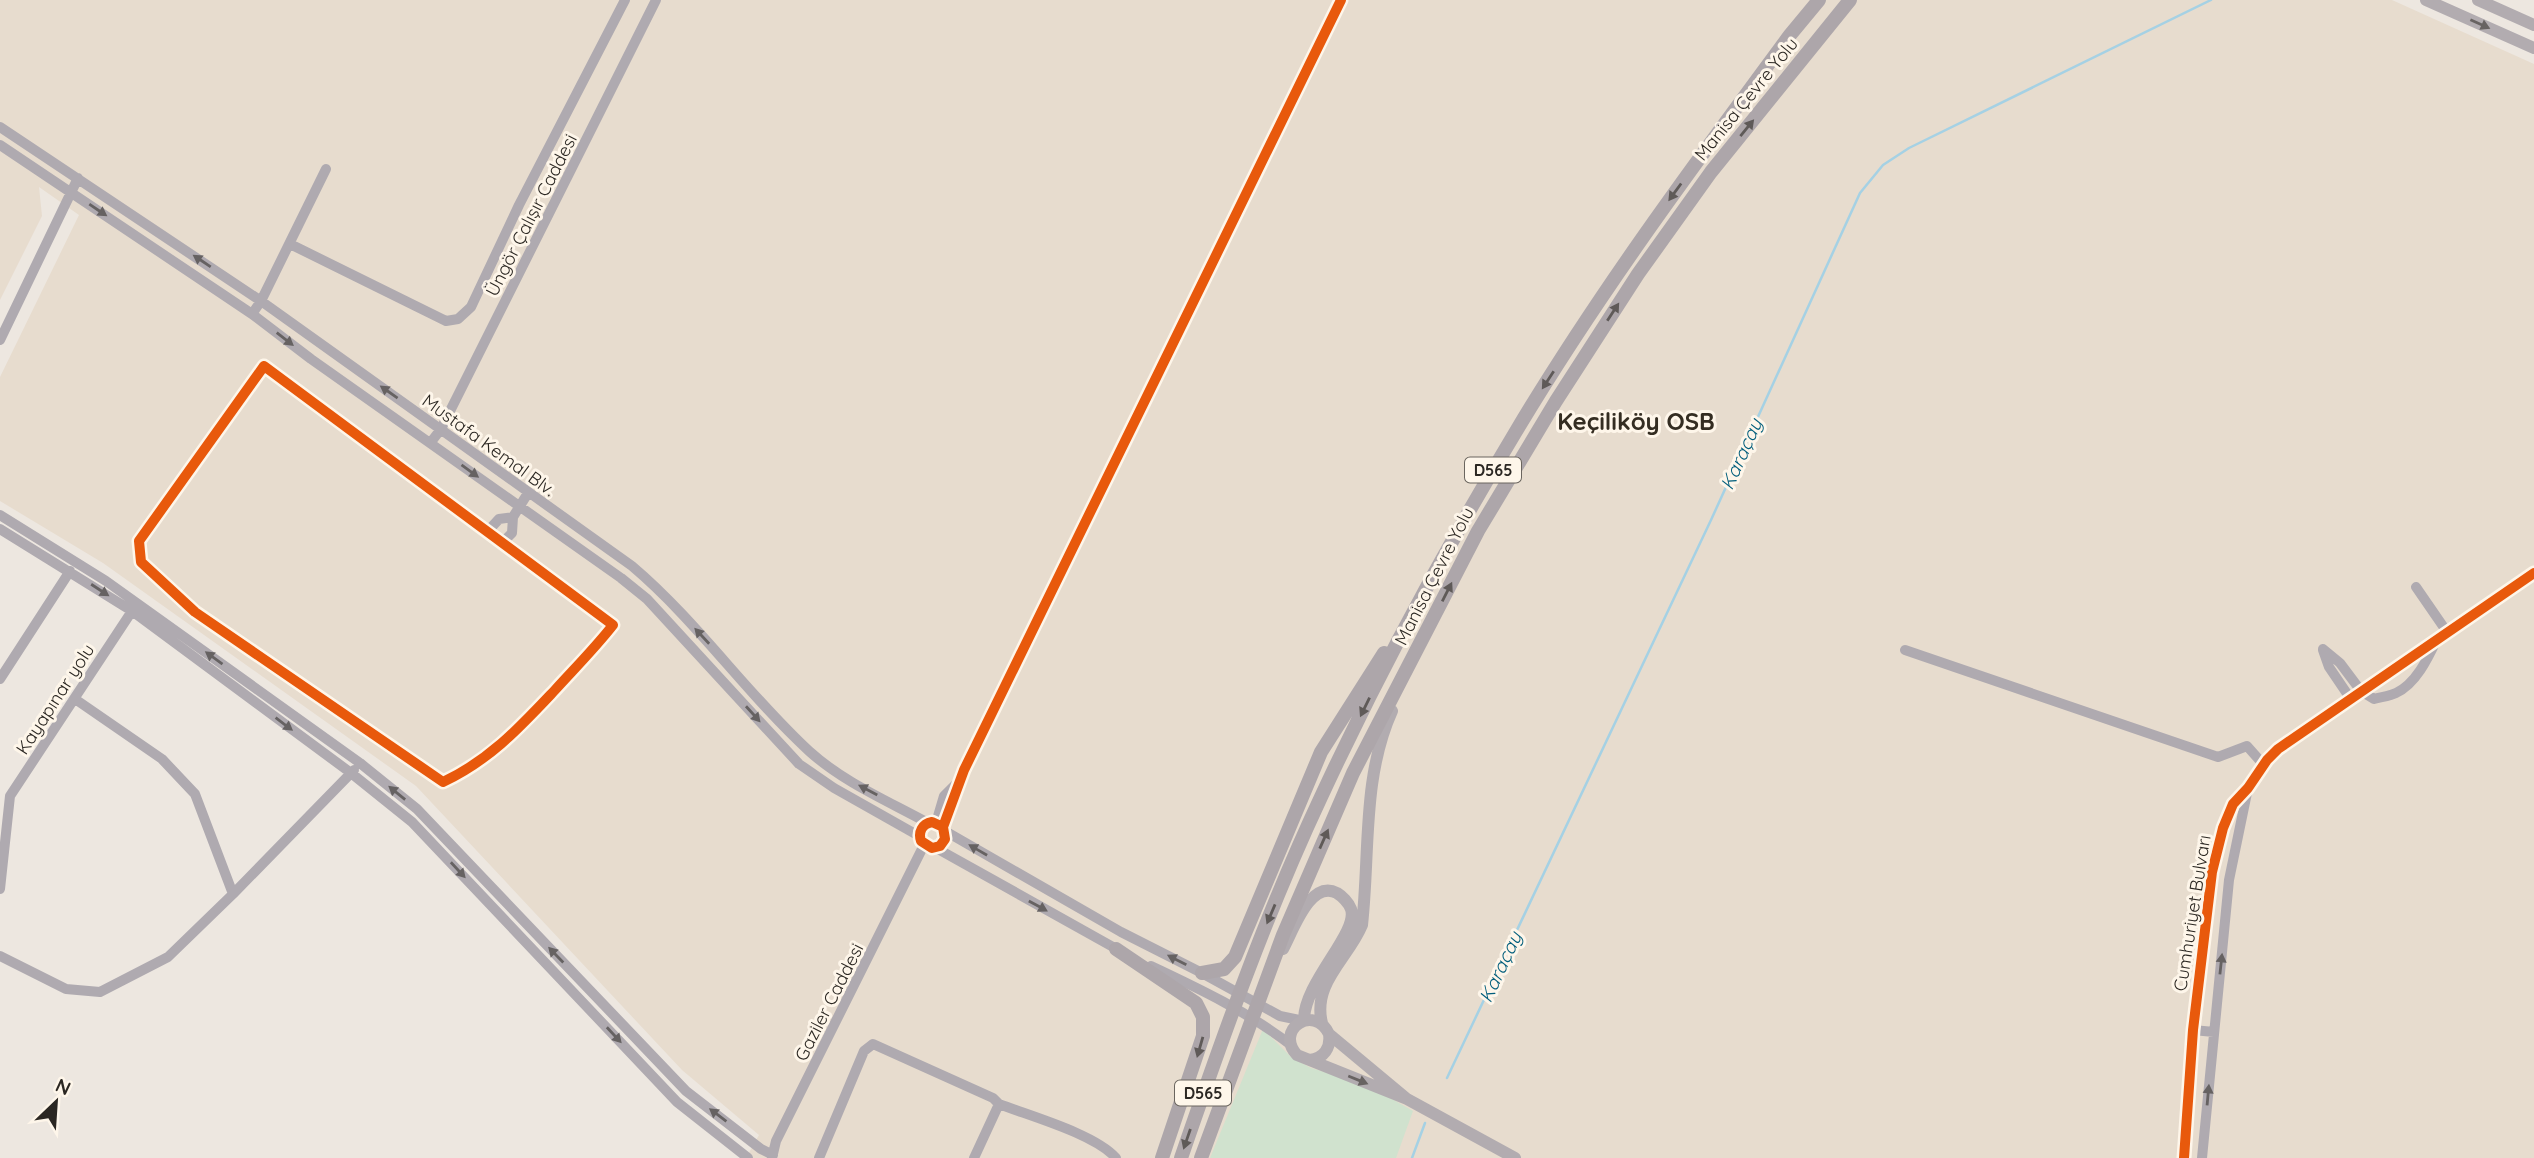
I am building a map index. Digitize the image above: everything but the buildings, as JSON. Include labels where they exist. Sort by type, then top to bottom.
[{"type":"highway","points":[[1790,35],[1797,18],[1810,0]]},
{"type":"highway","name":"Manisa Çevre Yolu","points":[[1181,1158],[1225,1028],[1320,798],[1409,618],[1516,431],[1623,264],[1790,35],[1819,0]]},
{"type":"highway","name":"Manisa Çevre Yolu","points":[[1201,1158],[1283,934],[1353,773],[1478,531],[1556,401],[1638,274],[1712,172],[1850,0]]},
{"type":"highway","points":[[1810,51],[1837,29],[1862,0]]},
{"type":"highway","points":[[1202,973],[1224,969],[1235,957],[1321,752],[1376,664],[1409,618]]},
{"type":"highway","points":[[1116,949],[1196,1003],[1203,1017],[1203,1036],[1162,1158]]},
{"type":"main road","points":[[2426,0],[2534,48]]},
{"type":"main road","points":[[2478,0],[2534,25]]},
{"type":"main road","points":[[1310,1060],[1326,1052],[1329,1046],[1319,1013],[1320,997],[1327,981],[1357,939],[1362,925],[1372,784],[1378,748],[1386,723],[1426,634]]},
{"type":"main road","points":[[1270,974],[1306,904],[1315,894],[1326,890],[1344,899],[1351,909],[1352,920],[1347,933],[1315,981],[1306,1000],[1304,1021]]},
{"type":"main road","points":[[1408,1100],[1316,1021],[1304,1021],[1294,1028],[1291,1045],[1297,1055],[1408,1100],[1516,1158]]},
{"type":"street","points":[[290,244],[446,321],[458,319],[471,307],[519,205],[625,0]]},
{"type":"street","name":"Üngör Çalışır Caddesi","points":[[431,442],[441,429],[656,0]]},
{"type":"street","points":[[938,826],[943,843],[928,844],[921,829],[938,826],[954,801],[959,780],[1341,0]]},
{"type":"street","name":"Mustafa Kemal Blv.","points":[[0,127],[261,301],[632,566],[652,583],[811,752],[848,779],[938,826],[1121,932],[1280,1016],[1304,1021]]},
{"type":"street","name":"Mustafa Kemal Blv.","points":[[0,145],[252,314],[311,359],[621,578],[647,599],[799,764],[928,844],[1116,949],[1217,998],[1267,1026],[1291,1045]]},
{"type":"street","points":[[252,314],[261,301],[326,169]]},
{"type":"street","points":[[0,340],[78,178]]},
{"type":"street","points":[[264,366],[488,531],[612,625],[506,741],[460,774],[443,782],[195,612],[141,562],[139,541],[264,366]]},
{"type":"street","points":[[503,542],[512,533],[513,516],[528,493]]},
{"type":"street","points":[[0,515],[106,581],[360,763],[417,808],[686,1091],[759,1153],[773,1156]]},
{"type":"street","points":[[488,531],[499,519],[513,516]]},
{"type":"street","points":[[0,545],[4,532],[132,611],[351,773],[412,822],[677,1102],[748,1158]]},
{"type":"street","points":[[0,679],[70,571]]},
{"type":"street","name":"Cumhuriyet Bulvarı","points":[[2183,1158],[2193,1030],[2212,872],[2223,828],[2233,804],[2278,748],[2534,573]]},
{"type":"street","points":[[2416,587],[2447,632]]},
{"type":"street","name":"Kayapınar yolu","points":[[0,889],[10,796],[132,611]]},
{"type":"street","points":[[2350,698],[2329,667],[2323,649],[2340,663],[2361,691],[2374,699],[2397,693],[2410,682],[2426,663],[2438,638]]},
{"type":"street","points":[[1905,650],[2218,757],[2247,746],[2263,764]]},
{"type":"street","points":[[75,699],[162,759],[195,794],[233,894]]},
{"type":"street","points":[[0,956],[66,989],[100,992],[168,957],[360,763]]},
{"type":"street","name":"Cumhuriyet Bulvarı","points":[[2202,1158],[2230,880],[2248,788]]},
{"type":"street","points":[[0,790],[10,796]]},
{"type":"street","name":"Gaziler Caddesi","points":[[773,1156],[776,1141],[928,844]]},
{"type":"street","points":[[2193,1030],[2214,1032]]},
{"type":"street","points":[[819,1158],[864,1051],[873,1044],[993,1098],[999,1104],[1085,1138],[1108,1149],[1116,1158]]},
{"type":"street","points":[[974,1158],[999,1104]]},
{"type":"street","points":[[759,1153],[776,1141]]},
{"type":"shaded area","points":[[0,0],[2392,0],[2534,64],[2534,1158],[746,1158],[759,1135],[682,1070],[416,786],[103,563],[0,501],[0,377],[79,215],[39,187],[42,216],[0,300]]},
{"type":"green space","points":[[1263,1029],[1291,1057],[1311,1068],[1366,1084],[1413,1111],[1396,1158],[1210,1158]]},
{"type":"waterway","name":"Karaçay","points":[[1447,1078],[1711,520],[1860,193],[1883,165],[1909,148],[2211,0]]},
{"type":"waterway","name":"Karaçay","points":[[1412,1158],[1425,1123]]},
{"type":"cycle path","points":[[943,827],[932,822],[926,825],[921,832],[921,841],[932,848],[940,846],[945,839],[943,827],[964,770],[1341,0]]},
{"type":"cycle path","points":[[264,366],[613,625],[517,730],[475,764],[443,782],[195,612],[141,562],[139,541],[264,366]]},
{"type":"cycle path","points":[[2184,1158],[2193,1030],[2212,872],[2223,828],[2233,804],[2278,749],[2534,573]]},
{"type":"district","name":"Keçiliköy OSB","points":[[1636,421]]}]
